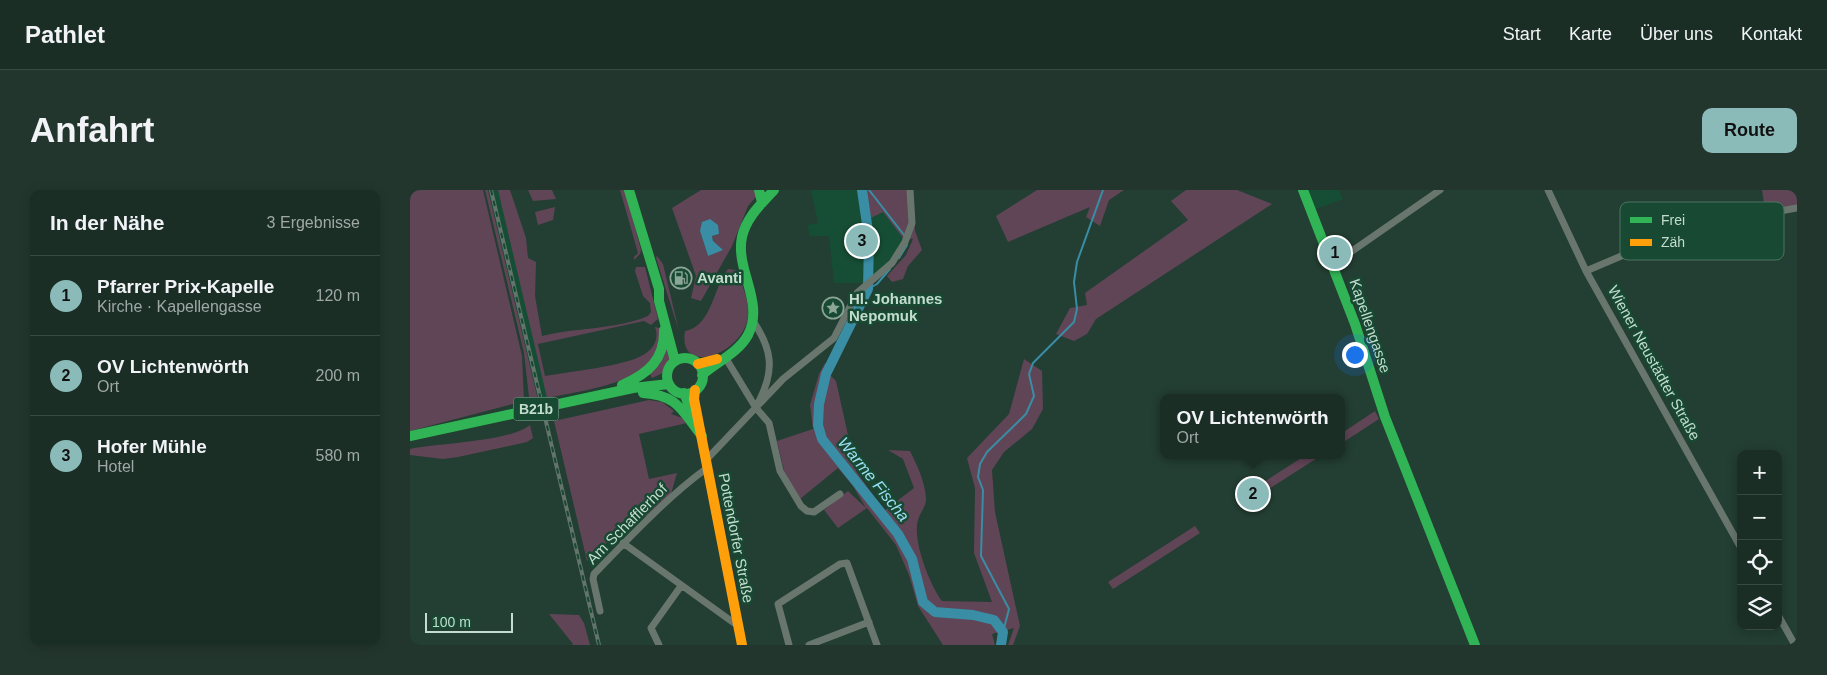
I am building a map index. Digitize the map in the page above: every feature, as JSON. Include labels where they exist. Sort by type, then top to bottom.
[{"type":"main road","points":[[629,190],[659,290],[666,304],[680,350],[700,370],[700,386],[684,394],[676,391],[668,380],[675,361],[661,308]]},
{"type":"main road","points":[[759,190],[762,203]]},
{"type":"main road","points":[[700,370],[725,358],[742,344],[753,321],[754,308],[741,260],[740,248],[747,226],[762,203],[774,190]]},
{"type":"main road","name":"Kapellengasse","points":[[1303,190],[1355,324],[1385,417],[1475,645]]},
{"type":"main road","points":[[659,290],[664,343],[658,361],[644,376],[622,385],[614,392],[625,396],[656,393],[670,397],[686,413],[702,436]]},
{"type":"main road","points":[[675,361],[686,358]]},
{"type":"main road","name":"B21b","points":[[410,436],[668,380]]},
{"type":"main road","name":"Pottendorfer Straße","points":[[695,390],[694,398],[702,436],[704,467],[742,645]]},
{"type":"main road","name":"Pottendorfer Straße","points":[[684,394],[702,436]]},
{"type":"street","name":"Am Schafflerhof","points":[[600,611],[593,579],[594,574],[704,467],[783,379],[834,338],[856,293],[874,280],[892,263],[906,239],[912,223],[910,190]]},
{"type":"street","points":[[1332,265],[1440,190]]},
{"type":"street","name":"Wiener Neustädter Straße","points":[[1548,190],[1586,271],[1737,541]]},
{"type":"street","points":[[1784,210],[1797,208]]},
{"type":"street","points":[[1586,271],[1620,257]]},
{"type":"street","points":[[753,321],[768,345],[770,361],[768,379],[756,408]]},
{"type":"street","points":[[725,358],[756,408],[770,423],[780,471],[801,506],[807,511],[814,512],[840,494]]},
{"type":"street","points":[[623,544],[734,623],[738,623]]},
{"type":"street","points":[[789,645],[778,604],[840,564],[847,563],[877,645]]},
{"type":"street","points":[[659,645],[651,628],[681,586]]},
{"type":"street","points":[[810,645],[869,622]]},
{"type":"street","points":[[1782,622],[1795,645]]},
{"type":"shaded area","points":[[410,190],[483,190],[522,356],[524,401],[410,431]]},
{"type":"shaded area","points":[[485,190],[488,190],[538,400],[531,402],[524,353]]},
{"type":"shaded area","points":[[488,190],[498,190],[547,397],[537,399]]},
{"type":"shaded area","points":[[498,190],[510,190],[526,238],[528,258],[536,262],[535,296],[542,336],[622,324],[648,316],[651,312],[650,303],[643,296],[635,271],[636,267],[645,267],[658,319],[651,325],[644,321],[538,344],[545,376],[635,359],[653,346],[656,339],[655,327],[659,328],[660,346],[652,361],[639,372],[601,387],[547,398]]},
{"type":"shaded area","points":[[528,190],[552,190],[556,199],[533,201]]},
{"type":"shaded area","points":[[620,190],[625,190],[641,250],[634,260],[638,253]]},
{"type":"shaded area","points":[[701,190],[762,190],[748,206],[732,246],[701,301],[691,298],[696,276],[672,208]],"holes":[[[700,231],[719,234],[712,236],[713,241],[708,256]]]},
{"type":"shaded area","points":[[811,190],[859,190],[865,223],[871,223],[871,218],[883,212],[903,238],[891,261],[873,277],[862,283],[834,283],[829,236],[809,236],[808,225],[818,223]]},
{"type":"shaded area","points":[[865,190],[913,190],[915,231],[922,250],[908,266],[903,279],[892,282],[887,276],[906,255],[913,239],[903,238],[883,212],[871,218]]},
{"type":"shaded area","points":[[1037,190],[1124,190],[1109,200],[1100,226],[1086,217],[1090,207],[1008,242],[996,216]]},
{"type":"shaded area","points":[[1186,190],[1237,190],[1272,204],[1096,319],[1087,334],[1074,341],[1056,334],[1070,308],[1087,305],[1085,293],[1188,220],[1171,201]]},
{"type":"shaded area","points":[[1308,190],[1339,190],[1343,199],[1314,210]]},
{"type":"shaded area","points":[[1762,190],[1797,190],[1797,205],[1784,207],[1784,202],[1764,202]]},
{"type":"shaded area","points":[[555,207],[553,220],[538,225],[535,212]]},
{"type":"shaded area","points":[[657,256],[663,264],[679,331],[656,258]]},
{"type":"shaded area","points":[[728,269],[736,270],[746,298],[748,315],[744,329],[736,340],[725,349],[713,355],[701,357],[691,354],[685,346],[685,331],[694,328],[707,314]]},
{"type":"shaded area","points":[[667,344],[671,361],[663,373],[652,378],[650,374]]},
{"type":"shaded area","points":[[1024,359],[1042,371],[1043,409],[1032,429],[1004,452],[992,470],[995,512],[1020,626],[1013,645],[1008,645],[1014,628],[992,634],[995,645],[943,645],[918,606],[909,575],[896,545],[867,508],[838,528],[824,510],[848,491],[866,508],[853,486],[838,468],[800,499],[784,471],[777,441],[813,429],[810,405],[819,374],[825,363],[830,375],[836,381],[856,471],[884,511],[914,488],[903,459],[888,450],[910,451],[913,456],[922,480],[926,498],[918,520],[918,539],[923,562],[937,594],[942,601],[992,602],[974,553],[975,488],[967,458],[1009,414]]},
{"type":"shaded area","points":[[649,400],[662,402],[674,411],[671,414],[688,420],[687,423],[639,434],[649,479],[677,473],[671,494],[648,515],[629,525],[623,534],[605,544],[587,561],[554,421]]},
{"type":"shaded area","points":[[1375,411],[1379,419],[1345,441],[1345,431]]},
{"type":"shaded area","points":[[530,425],[533,438],[527,442],[443,459],[410,455],[410,449],[506,435],[520,431]]},
{"type":"shaded area","points":[[1300,459],[1316,459],[1264,492],[1259,485]]},
{"type":"shaded area","points":[[1256,488],[1261,495],[1244,506],[1239,498]]},
{"type":"shaded area","points":[[1195,526],[1200,533],[1113,589],[1108,582]]},
{"type":"shaded area","points":[[549,614],[579,615],[584,623],[590,645],[572,645]]},
{"type":"water","points":[[710,219],[718,225],[719,234],[712,236],[713,241],[723,250],[708,256],[700,231],[702,222]]},
{"type":"waterway","name":"Warme Fischa","points":[[862,190],[869,238],[868,289],[826,374],[819,404],[818,425],[822,439],[898,534],[912,559],[923,602],[935,612],[973,615],[994,620],[1003,632],[1001,645]]},
{"type":"waterway","points":[[869,190],[904,235]]},
{"type":"waterway","points":[[1003,632],[1009,609],[981,556],[983,490],[978,477],[980,464],[987,452],[1026,414],[1034,396],[1029,374],[1033,363],[1074,322],[1077,309],[1074,282],[1077,262],[1103,190]]},
{"type":"waterway","points":[[899,258],[907,245]]},
{"type":"waterway","points":[[868,289],[877,284],[890,269]]},
{"type":"railway","points":[[491,190],[599,645]]},
{"type":"traffic: fast","points":[[629,190],[659,289],[659,301],[675,361]]},
{"type":"traffic: fast","points":[[759,190],[762,203]]},
{"type":"traffic: fast","points":[[702,375],[739,347],[748,335],[752,323],[753,310],[752,298],[742,262],[742,237],[750,217],[774,190]]},
{"type":"traffic: fast","points":[[1303,190],[1355,324],[1385,417],[1475,645]]},
{"type":"traffic: fast","points":[[622,385],[640,376],[653,364],[662,349],[664,330]]},
{"type":"traffic: fast","points":[[685,358],[697,364],[703,376],[697,388],[685,394],[673,388],[667,376],[673,364],[685,358]]},
{"type":"traffic: fast","points":[[410,436],[633,388],[669,384]]},
{"type":"traffic: fast","points":[[643,393],[655,394],[672,401],[684,412],[702,436]]},
{"type":"traffic: fast","points":[[684,393],[691,411]]},
{"type":"traffic: slow","points":[[698,364],[717,359]]},
{"type":"traffic: slow","points":[[695,390],[694,399],[742,645]]},
{"type":"place","name":"Hofer Mühle","points":[[862,241]]},
{"type":"place","name":"Pfarrer Prix-Kapelle","points":[[1335,253]]},
{"type":"place","name":"Avanti","points":[[681,278]]},
{"type":"place","name":"Hl. Johannes Nepomuk","points":[[833,308]]},
{"type":"place","name":"OV Lichtenwörth","points":[[1253,494]]}]
